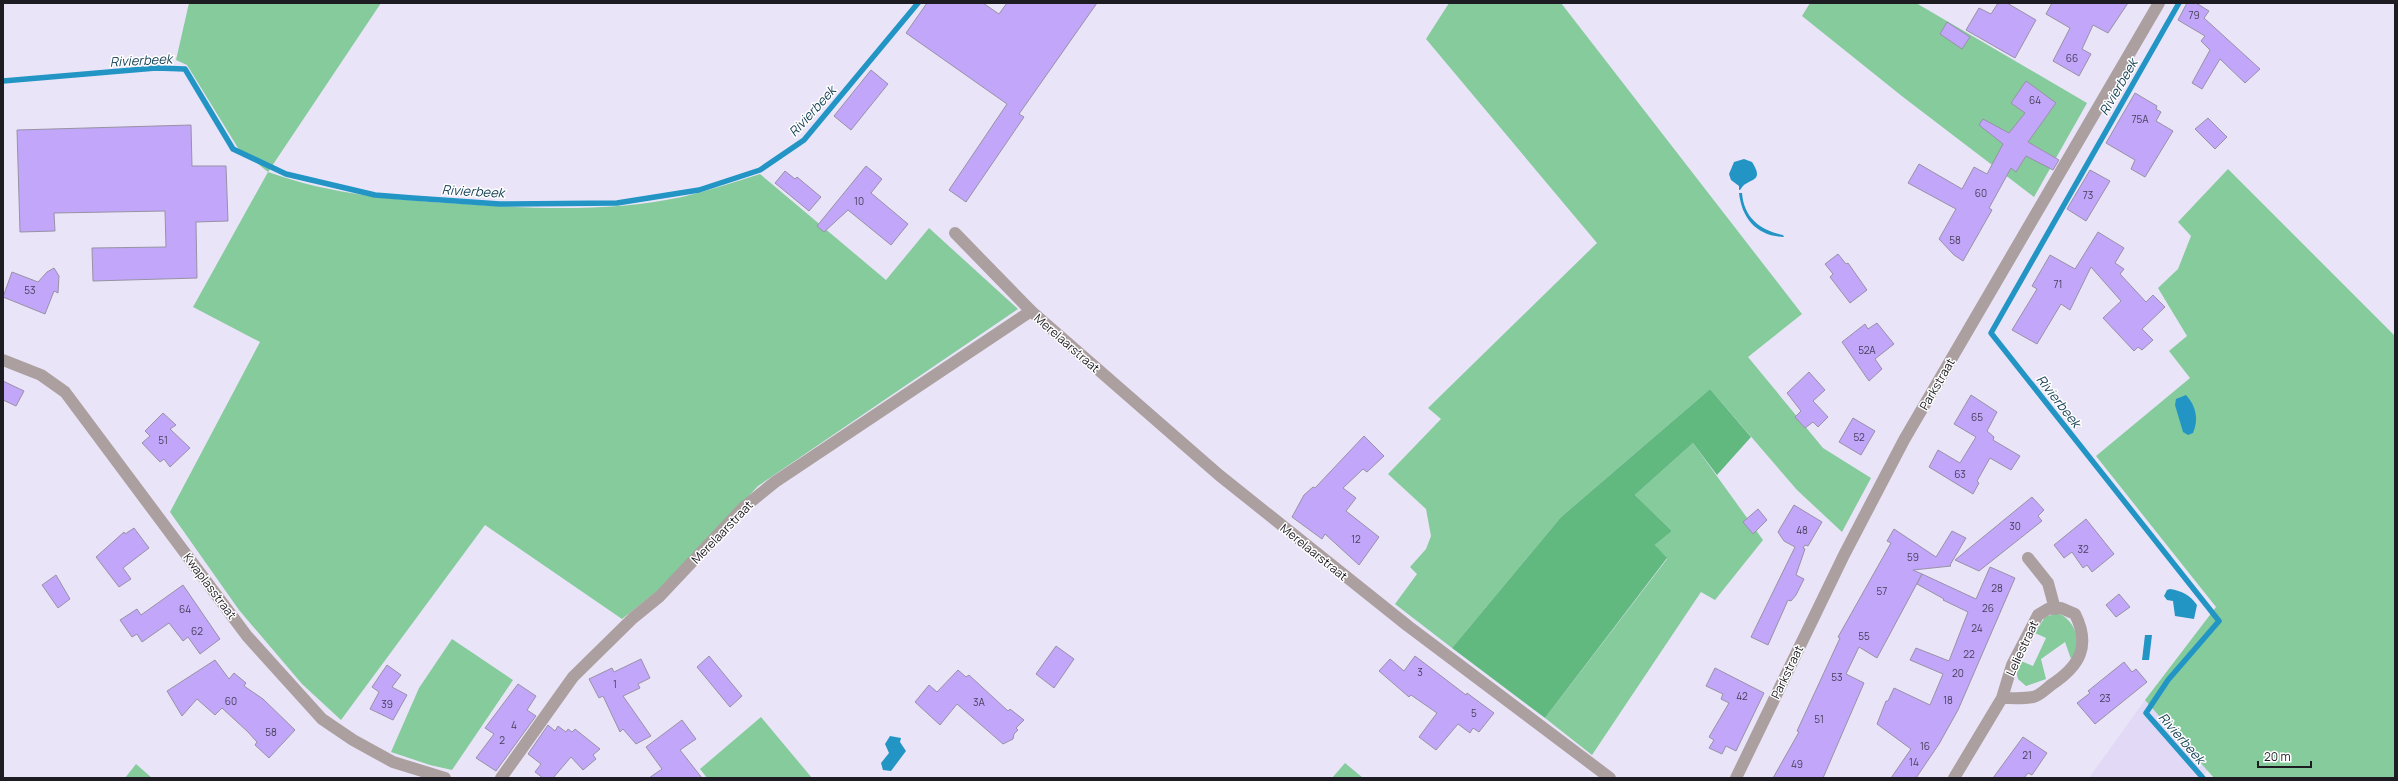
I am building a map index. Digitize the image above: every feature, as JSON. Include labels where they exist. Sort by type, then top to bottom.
[{"type":"street","name":"Parkstraat","points":[[1736,778],[1844,555],[1904,440],[2159,3]]},
{"type":"street","name":"Merelaarstraat","points":[[955,234],[1031,311],[1225,480],[1408,626],[1610,778]]},
{"type":"street","name":"Merelaarstraat","points":[[500,778],[573,677],[633,618],[660,596],[743,508],[774,482],[1031,311]]},
{"type":"street","name":"Kwaplasstraat","points":[[3,360],[41,375],[65,392],[247,636],[322,718],[353,740],[393,762],[445,778]]},
{"type":"street","points":[[2002,698],[2034,697],[2066,675],[2077,661],[2084,644],[2082,629],[2075,614],[2061,608],[2055,609],[2048,583],[2028,558]]},
{"type":"street","name":"Leliestraat","points":[[1954,778],[2002,698],[2012,666],[2038,615],[2048,609],[2055,609]]},
{"type":"shaded area","points":[[2145,700],[2208,771],[2201,778],[2089,778]]},
{"type":"green space","points":[[189,3],[381,3],[268,172],[238,148],[187,65],[176,60]]},
{"type":"green space","points":[[1449,3],[1561,3],[1802,314],[1748,357],[1823,448],[1871,478],[1842,532],[1797,490],[1710,389],[1561,517],[1452,648],[1395,604],[1417,574],[1410,567],[1426,549],[1431,536],[1426,509],[1388,474],[1441,419],[1428,408],[1597,243],[1426,39]]},
{"type":"green space","points":[[1810,3],[1916,3],[2087,103],[2034,197],[1903,97],[1802,16]]},
{"type":"green space","points":[[2228,169],[2395,336],[2395,778],[2214,778],[2145,700],[2216,607],[2096,456],[2190,378],[2169,351],[2187,336],[2158,288],[2178,269],[2191,236],[2178,222]]},
{"type":"green space","points":[[268,172],[316,186],[365,195],[491,206],[546,208],[601,207],[655,202],[692,195],[760,174],[886,280],[929,228],[1018,309],[758,486],[667,583],[622,619],[485,525],[341,720],[302,684],[239,610],[170,512],[260,342],[193,307]]},
{"type":"green space","points":[[1710,389],[1751,437],[1717,475],[1693,443],[1635,495],[1672,531],[1655,545],[1667,558],[1545,718],[1452,648],[1561,517]]},
{"type":"green space","points":[[1693,443],[1763,540],[1715,600],[1701,592],[1592,755],[1545,718],[1667,559],[1655,545],[1672,531],[1635,495]]},
{"type":"green space","points":[[2058,613],[2069,621],[2076,633],[2077,646],[2075,653],[2071,659],[2065,642],[2041,659],[2046,679],[2026,686],[2018,679],[2016,671],[2021,661],[2033,666],[2046,638],[2035,633],[2045,617]]},
{"type":"green space","points":[[452,639],[513,680],[452,770],[430,765],[391,752],[419,688]]},
{"type":"green space","points":[[761,717],[812,778],[707,778],[700,769]]},
{"type":"green space","points":[[1345,763],[1363,778],[1332,778]]},
{"type":"green space","points":[[136,764],[152,778],[125,778]]},
{"type":"water","points":[[1744,159],[1752,162],[1757,176],[1746,183],[1739,190],[1739,186],[1731,180],[1729,174],[1734,162]]},
{"type":"water","points":[[1739,193],[1742,193],[1743,202],[1746,209],[1755,222],[1767,230],[1783,235],[1784,237],[1766,233],[1752,224],[1744,211]]},
{"type":"water","points":[[2186,395],[2196,413],[2195,428],[2193,433],[2188,435],[2183,432],[2175,405],[2176,399]]},
{"type":"water","points":[[2170,589],[2185,594],[2197,605],[2194,619],[2175,616],[2173,601],[2167,600],[2164,596],[2167,590]]},
{"type":"water","points":[[2145,635],[2152,635],[2149,660],[2142,660]]},
{"type":"water","points":[[890,736],[901,738],[900,742],[906,751],[891,771],[883,770],[881,763],[889,753],[885,744]]},
{"type":"building","points":[[927,3],[983,3],[999,14],[1007,3],[1097,3],[1019,114],[1024,117],[966,202],[949,190],[1007,104],[906,33]]},
{"type":"building","points":[[1998,3],[2007,3],[2036,20],[2015,58],[1966,30],[1979,8],[1991,14]]},
{"type":"building","points":[[2052,3],[2128,3],[2108,33],[2093,25],[2082,49],[2091,54],[2079,76],[2053,61],[2070,28],[2046,14]]},
{"type":"building","points":[[2187,3],[2196,3],[2209,11],[2204,18],[2260,69],[2245,83],[2220,59],[2202,89],[2192,83],[2210,50],[2201,41],[2205,36],[2178,20]]},
{"type":"building","points":[[1947,22],[1970,37],[1962,49],[1940,34]]},
{"type":"building","points":[[871,70],[888,84],[851,130],[834,116]]},
{"type":"building","points":[[2026,81],[2056,103],[2028,142],[2059,160],[2053,170],[2026,156],[2016,172],[2011,168],[1989,208],[1992,210],[1963,261],[1954,255],[1939,239],[1956,209],[1908,183],[1919,164],[1962,189],[1974,167],[1987,174],[2003,144],[1979,125],[1983,119],[2009,133],[2025,113],[2011,103]]},
{"type":"building","points":[[2135,93],[2157,106],[2156,109],[2161,112],[2156,121],[2173,131],[2145,177],[2131,169],[2135,160],[2106,143]]},
{"type":"building","points":[[2208,118],[2227,137],[2215,149],[2195,129]]},
{"type":"building","points":[[191,125],[192,166],[226,166],[228,221],[196,222],[197,278],[93,281],[92,248],[166,247],[165,211],[54,213],[55,231],[20,232],[17,130]]},
{"type":"building","points":[[866,166],[882,179],[871,193],[908,224],[891,245],[848,210],[824,232],[817,226]]},
{"type":"building","points":[[2090,170],[2110,181],[2086,221],[2067,209]]},
{"type":"building","points":[[785,171],[795,179],[797,177],[821,197],[809,211],[775,183]]},
{"type":"building","points":[[2098,232],[2124,248],[2115,263],[2124,269],[2120,274],[2146,302],[2153,295],[2165,307],[2142,329],[2153,340],[2142,350],[2138,347],[2134,351],[2103,318],[2121,301],[2091,267],[2070,310],[2061,304],[2037,344],[2012,330],[2037,289],[2032,286],[2050,255],[2075,269]]},
{"type":"building","points":[[1838,254],[1846,264],[1848,263],[1867,290],[1850,303],[1830,277],[1833,274],[1825,264]]},
{"type":"building","points":[[54,268],[59,276],[58,293],[54,291],[45,314],[3,297],[12,272],[38,282],[47,272]]},
{"type":"building","points":[[1877,323],[1894,344],[1875,359],[1882,369],[1869,381],[1842,342],[1865,324],[1868,329]]},
{"type":"building","points":[[1809,372],[1825,390],[1813,401],[1828,417],[1818,427],[1813,422],[1805,428],[1795,417],[1801,411],[1787,393]]},
{"type":"building","points":[[3,381],[24,391],[16,406],[3,400]]},
{"type":"building","points":[[1971,395],[1997,412],[1987,431],[1994,437],[1993,440],[2020,456],[2011,470],[1990,458],[1977,481],[1979,483],[1973,494],[1929,467],[1938,450],[1960,463],[1976,437],[1954,424]]},
{"type":"building","points":[[163,413],[176,425],[170,429],[190,448],[170,467],[164,459],[160,462],[142,443],[150,436],[145,431]]},
{"type":"building","points":[[1853,418],[1875,431],[1861,455],[1839,442]]},
{"type":"building","points":[[1364,436],[1384,456],[1367,472],[1363,469],[1343,488],[1356,498],[1346,511],[1379,537],[1359,565],[1325,534],[1322,539],[1292,517],[1304,495],[1313,487],[1315,488]]},
{"type":"building","points":[[2032,497],[2044,510],[2038,516],[2042,521],[1979,571],[1955,560]]},
{"type":"building","points":[[1794,505],[1822,522],[1808,546],[1805,545],[1803,548],[1805,549],[1796,575],[1804,579],[1796,595],[1791,601],[1788,600],[1768,645],[1751,637],[1795,547],[1784,541],[1778,532]]},
{"type":"building","points":[[1758,509],[1767,520],[1753,534],[1743,522]]},
{"type":"building","points":[[2086,519],[2114,554],[2092,572],[2087,565],[2083,568],[2072,552],[2064,558],[2054,545]]},
{"type":"building","points":[[134,528],[149,548],[123,568],[131,579],[119,587],[96,557],[124,532],[125,534]]},
{"type":"building","points":[[1894,529],[1936,557],[1952,531],[1966,538],[1950,565],[1951,566],[1913,570],[1922,574],[1877,658],[1859,647],[1846,674],[1864,683],[1823,778],[1773,778],[1799,732],[1797,731],[1840,638],[1838,637],[1891,543],[1887,541]]},
{"type":"building","points":[[1990,567],[2015,578],[1958,710],[1939,744],[1916,778],[1891,778],[1911,749],[1877,724],[1886,701],[1888,701],[1894,688],[1930,705],[1943,674],[1910,660],[1916,648],[1949,661],[1968,612],[1943,600],[1944,599],[1917,584],[1922,574],[1976,599]]},
{"type":"building","points":[[56,575],[70,599],[58,608],[42,585]]},
{"type":"building","points":[[183,585],[220,639],[200,654],[188,637],[183,641],[169,623],[142,642],[137,634],[132,637],[120,620],[137,609],[141,615]]},
{"type":"building","points":[[2119,594],[2130,607],[2116,617],[2106,605]]},
{"type":"building","points":[[1056,646],[1074,659],[1054,688],[1036,674]]},
{"type":"building","points":[[709,656],[742,696],[730,707],[697,667]]},
{"type":"building","points":[[1415,656],[1466,695],[1467,693],[1494,713],[1479,732],[1473,728],[1470,733],[1458,724],[1436,750],[1419,737],[1437,713],[1411,695],[1409,697],[1379,671],[1390,659],[1404,671]]},
{"type":"building","points":[[641,659],[650,678],[638,684],[640,688],[623,696],[651,736],[636,744],[623,729],[620,732],[603,696],[599,698],[589,679],[612,668],[614,672]]},
{"type":"building","points":[[215,660],[229,679],[234,673],[246,683],[244,686],[263,699],[295,730],[269,758],[255,745],[257,742],[248,732],[222,708],[215,715],[197,699],[182,716],[167,691]]},
{"type":"building","points":[[2124,662],[2132,672],[2136,669],[2147,682],[2095,724],[2077,703],[2090,693],[2088,691]]},
{"type":"building","points":[[387,665],[401,675],[392,687],[407,695],[393,720],[370,709],[379,692],[372,687]]},
{"type":"building","points":[[1715,668],[1764,693],[1736,751],[1726,746],[1722,754],[1709,748],[1714,740],[1709,737],[1729,703],[1721,699],[1723,694],[1706,686]]},
{"type":"building","points":[[958,670],[966,677],[969,675],[1008,711],[1010,709],[1024,720],[1016,728],[1018,730],[1014,734],[1013,739],[1003,744],[957,704],[940,725],[915,702],[929,685],[937,692]]},
{"type":"building","points":[[518,684],[536,696],[527,710],[536,716],[496,771],[476,758],[494,734],[485,728]]},
{"type":"building","points":[[682,720],[696,739],[680,750],[702,778],[649,778],[662,769],[646,747]]},
{"type":"building","points":[[548,725],[555,731],[558,726],[566,732],[568,729],[572,732],[575,729],[600,749],[593,755],[596,759],[583,770],[571,757],[553,778],[543,778],[535,772],[541,764],[528,754]]},
{"type":"building","points":[[2023,737],[2047,753],[2032,775],[2028,773],[2024,778],[1993,778]]},
{"type":"waterway","name":"Rivierbeek","points":[[3,81],[156,68],[185,69],[233,149],[286,174],[375,195],[500,204],[617,203],[699,190],[760,170],[804,140],[918,3]]},
{"type":"waterway","name":"Rivierbeek","points":[[2179,3],[1991,333],[2219,621],[2168,680],[2146,713],[2203,778]]}]
